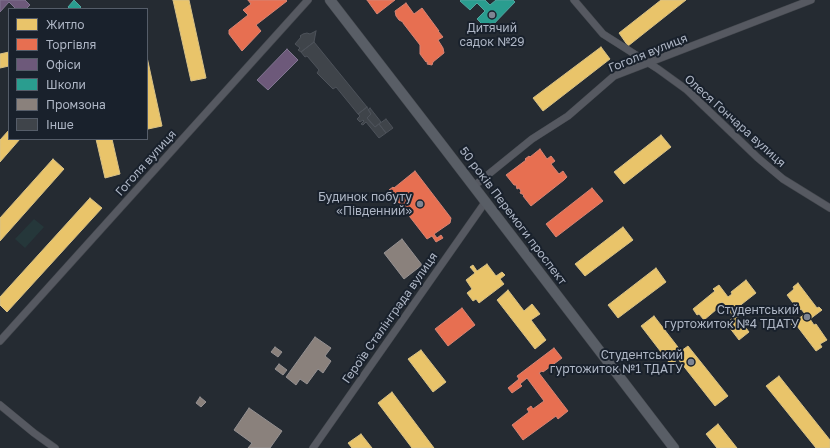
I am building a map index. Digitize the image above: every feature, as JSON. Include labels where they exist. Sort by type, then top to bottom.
[{"type":"main road","name":"50 років Перемоги проспект","points":[[330,0],[486,201],[674,448]]},
{"type":"street","name":"Гоголя вулиця","points":[[0,341],[308,0]]},
{"type":"street","name":"Олеся Гончара вулиця","points":[[574,0],[603,34],[649,63],[687,90],[758,158],[783,179],[830,208]]},
{"type":"street","name":"Гоголя вулиця","points":[[474,186],[532,139],[568,116],[614,76],[811,0]]},
{"type":"street","name":"Героїв Сталінграда вулиця","points":[[313,448],[486,201]]},
{"type":"street","points":[[0,405],[55,448]]},
{"type":"shaded area","points":[[34,219],[44,227],[25,248],[15,239]]},
{"type":"building: Житло","points":[[173,0],[189,0],[206,78],[191,81]]},
{"type":"building: Житло","points":[[661,0],[686,0],[628,46],[619,33]]},
{"type":"building: Житло","points":[[601,47],[610,59],[543,111],[533,98]]},
{"type":"building: Житло","points":[[8,52],[8,66],[0,68],[0,54]]},
{"type":"building: Житло","points":[[148,62],[162,126],[148,129]]},
{"type":"building: Житло","points":[[8,131],[8,140],[19,140],[0,162],[0,140]]},
{"type":"building: Житло","points":[[661,135],[671,147],[624,184],[614,172]]},
{"type":"building: Житло","points":[[96,140],[112,140],[120,174],[105,178]]},
{"type":"building: Житло","points":[[53,159],[64,169],[0,241],[0,218]]},
{"type":"building: Житло","points":[[90,198],[102,208],[7,312],[0,305],[0,297]]},
{"type":"building: Житло","points":[[623,227],[633,240],[585,276],[575,264]]},
{"type":"building: Житло","points":[[487,264],[496,276],[502,272],[505,275],[500,279],[504,284],[479,303],[476,299],[473,301],[467,293],[472,289],[466,280],[475,273],[470,267],[473,265],[477,271]]},
{"type":"building: Житло","points":[[656,268],[666,282],[618,318],[608,305]]},
{"type":"building: Житло","points":[[746,280],[756,293],[733,311],[749,332],[739,340],[726,323],[734,317],[722,302],[716,307],[717,309],[704,320],[699,314],[697,315],[693,309],[715,291],[713,289],[719,285],[728,297],[732,294],[731,292]]},
{"type":"building: Житло","name":"Студентський гуртожиток №4 ТДАТУ","points":[[798,283],[817,308],[819,307],[822,310],[810,319],[814,325],[816,324],[827,340],[820,344],[822,347],[816,351],[797,326],[795,328],[791,324],[805,314],[801,309],[799,311],[787,295]]},
{"type":"building: Житло","points":[[508,290],[524,311],[532,304],[540,314],[531,320],[546,340],[535,349],[497,300]]},
{"type":"building: Житло","name":"Студентський гуртожиток №1 ТДАТУ","points":[[654,316],[681,351],[688,346],[728,396],[715,406],[678,359],[671,365],[641,326]]},
{"type":"building: Житло","points":[[421,350],[446,382],[433,392],[408,359]]},
{"type":"building: Житло","points":[[779,376],[830,440],[830,448],[816,448],[766,386]]},
{"type":"building: Житло","points":[[392,392],[434,448],[412,448],[378,403]]},
{"type":"building: Житло","points":[[718,424],[737,448],[717,448],[706,434]]},
{"type":"building: Житло","points":[[361,434],[372,448],[352,448],[348,443]]},
{"type":"building: Торгівля","points":[[248,0],[287,1],[256,25],[261,31],[242,51],[229,34],[229,30],[248,15],[243,10],[251,4]]},
{"type":"building: Торгівля","points":[[367,0],[395,0],[377,14]]},
{"type":"building: Торгівля","points":[[406,3],[414,14],[422,8],[443,37],[438,40],[444,53],[433,62],[432,65],[427,64],[428,62],[426,62],[420,54],[420,45],[403,22],[396,16],[395,11]]},
{"type":"building: Торгівля","points":[[540,149],[547,159],[551,156],[555,161],[551,164],[559,174],[563,171],[567,177],[531,206],[523,196],[524,195],[520,193],[521,191],[519,188],[517,189],[516,185],[514,185],[506,175]]},
{"type":"building: Торгівля","name":"Будинок побуту «Південний»","points":[[415,171],[451,218],[450,223],[434,234],[437,238],[441,235],[443,238],[436,242],[432,236],[427,239],[389,190],[393,187],[394,188]]},
{"type":"building: Торгівля","points":[[592,188],[603,201],[556,237],[546,224]]},
{"type":"building: Торгівля","points":[[462,308],[475,325],[448,346],[435,329]]},
{"type":"building: Торгівля","points":[[554,348],[562,358],[543,372],[542,371],[539,373],[568,411],[558,419],[556,416],[523,440],[512,425],[529,412],[527,409],[531,406],[533,409],[544,401],[527,378],[520,384],[522,386],[512,393],[508,388],[519,379],[517,376]]},
{"type":"building: Офіси","points":[[0,0],[25,0],[30,5],[27,8],[15,8],[9,2],[0,12]]},
{"type":"building: Офіси","points":[[287,49],[298,60],[268,90],[257,80]]},
{"type":"building: Школи","points":[[74,0],[81,7],[69,8],[68,7]]},
{"type":"building: Школи","name":"Дитячий садок №29","points":[[485,0],[490,5],[496,0],[513,0],[515,2],[488,30],[477,19],[485,11],[477,3],[470,10],[460,1]]},
{"type":"building: Промзона","points":[[402,239],[422,265],[404,279],[384,253]]},
{"type":"building: Промзона","points":[[315,337],[331,348],[325,356],[331,361],[323,373],[318,369],[307,384],[300,379],[296,385],[286,377]]},
{"type":"building: Промзона","points":[[275,347],[282,352],[278,357],[271,352]]},
{"type":"building: Промзона","points":[[279,364],[287,370],[283,375],[275,369]]},
{"type":"building: Промзона","points":[[200,397],[206,402],[201,407],[196,403]]},
{"type":"building: Промзона","points":[[249,408],[282,431],[270,448],[248,448],[252,443],[234,430]]},
{"type":"building: Інше","points":[[316,31],[314,42],[301,52],[298,50],[300,48],[295,44],[301,37],[300,36]]},
{"type":"building: Інше","points":[[314,42],[367,107],[358,114],[336,87],[333,89],[317,73],[319,70],[307,56],[305,57],[301,52]]},
{"type":"building: Інше","points":[[367,107],[371,114],[367,118],[375,127],[379,124],[386,133],[379,138],[366,122],[363,125],[361,124],[364,121],[363,120],[360,122],[357,119],[360,116],[358,114]]},
{"type":"building: Інше","points":[[370,108],[381,122],[375,127],[367,118],[371,114],[368,110]]},
{"type":"building: Інше","points":[[386,119],[393,128],[386,133],[379,124]]},
{"type":"place","name":"Дитячий садок №29","points":[[492,15]]},
{"type":"place","name":"Будинок побуту «Південний»","points":[[420,204]]},
{"type":"place","name":"Студентський гуртожиток №4 ТДАТУ","points":[[807,317]]},
{"type":"place","name":"Студентський гуртожиток №1 ТДАТУ","points":[[691,362]]}]
